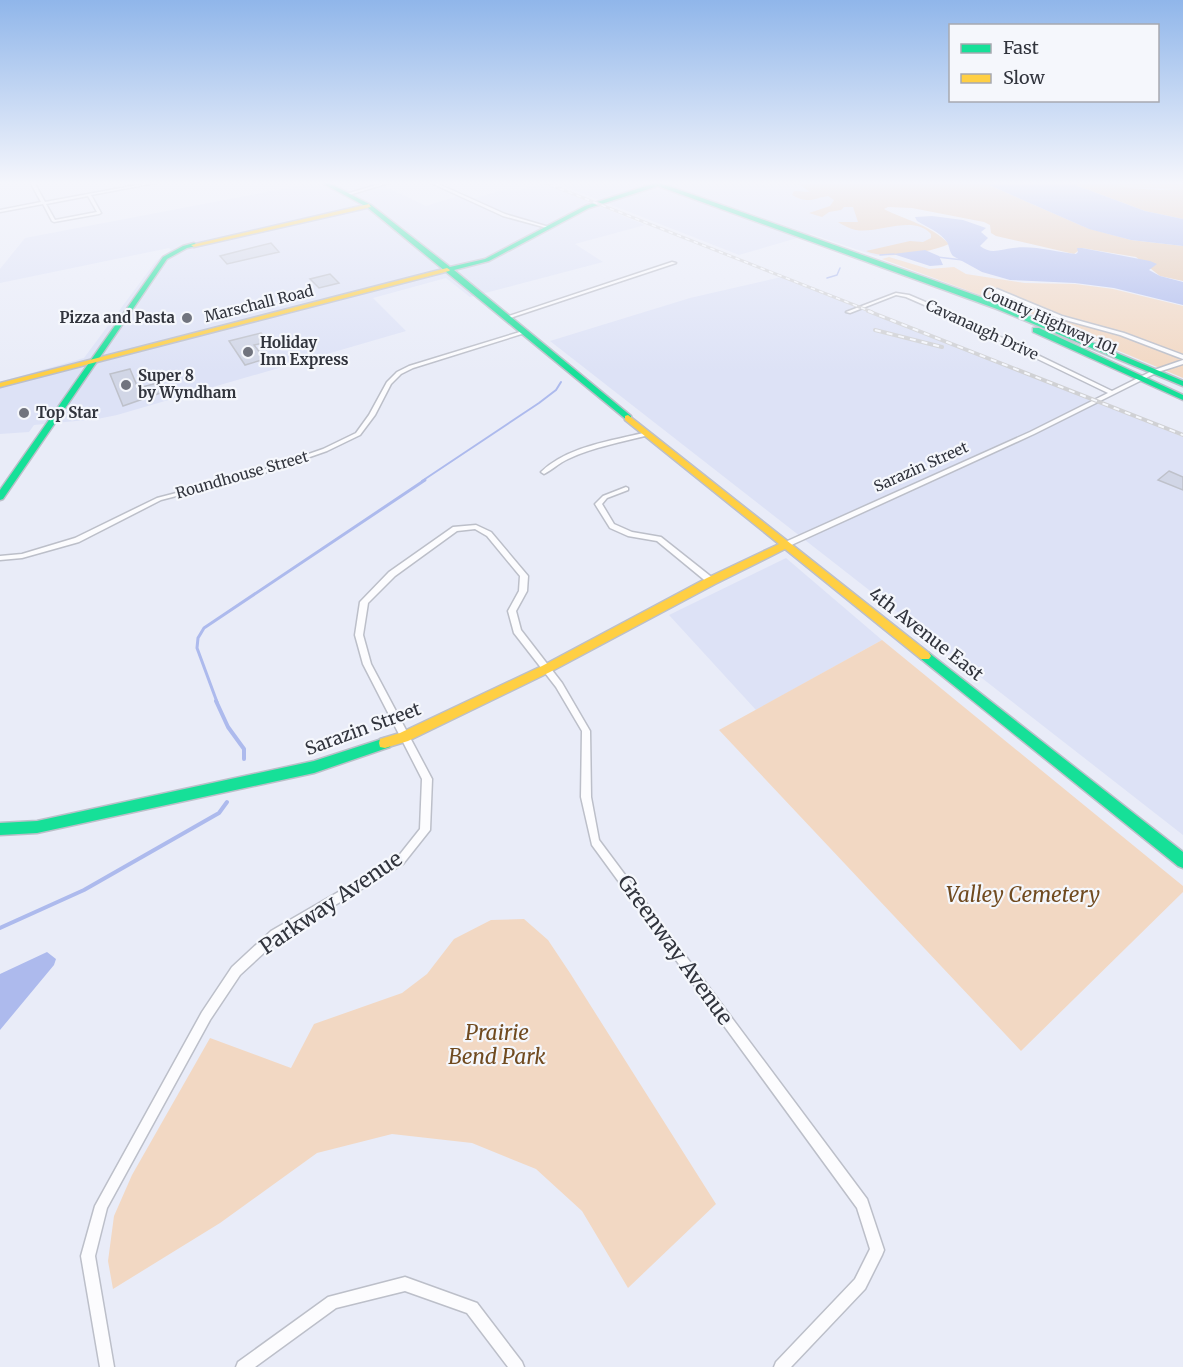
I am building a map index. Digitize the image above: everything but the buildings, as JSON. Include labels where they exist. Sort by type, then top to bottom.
[{"type":"street","points":[[0,497],[158,265],[174,252],[193,246]]},
{"type":"street","name":"4th Avenue East","points":[[419,246],[508,317],[647,434],[1183,861]]},
{"type":"street","name":"Marschall Road","points":[[0,385],[487,260],[517,246]]},
{"type":"street","name":"County Highway 101","points":[[829,246],[884,265],[969,301],[1183,398]]},
{"type":"street","points":[[508,317],[674,263]]},
{"type":"street","points":[[884,265],[1047,325],[1183,384]]},
{"type":"street","points":[[997,290],[1069,320],[1122,334],[1183,357]]},
{"type":"street","name":"Cavanaugh Drive","points":[[848,312],[896,294],[907,296],[1113,393]]},
{"type":"street","name":"Roundhouse Street","points":[[0,558],[22,556],[77,540],[159,499],[259,473],[325,450],[358,434],[372,416],[389,383],[399,373],[411,367],[525,332]]},
{"type":"street","name":"Sarazin Street","points":[[0,829],[37,828],[314,767],[404,736],[546,669],[711,581],[785,545],[1022,438],[1156,371],[1183,362]]},
{"type":"street","points":[[544,472],[555,461],[570,454],[647,434]]},
{"type":"street","points":[[626,489],[605,497],[598,504],[612,526],[630,534],[658,539],[711,581]]},
{"type":"street","name":"Greenway Avenue","points":[[455,529],[476,527],[489,534],[524,576],[523,591],[513,611],[517,631],[559,685],[586,731],[586,797],[595,842],[862,1204],[877,1250],[860,1284],[781,1367]]},
{"type":"street","name":"Parkway Avenue","points":[[107,1367],[88,1256],[101,1206],[206,1016],[236,971],[275,935],[400,861],[425,830],[427,779],[367,664],[359,635],[364,602],[392,574],[455,529]]},
{"type":"street","points":[[243,1367],[333,1302],[405,1284],[472,1308],[517,1367]]},
{"type":"shaded area","points":[[19,246],[578,246],[603,262],[470,297],[446,278],[373,298],[406,331],[117,415],[34,425],[29,432],[0,434],[0,382],[84,358],[156,261],[171,250],[169,248],[0,283],[0,269]]},
{"type":"shaded area","points":[[716,246],[771,246],[739,255]]},
{"type":"shaded area","points":[[846,246],[935,246],[916,252],[876,256]]},
{"type":"shaded area","points":[[889,246],[943,246],[895,255],[874,254],[866,251]]},
{"type":"shaded area","points":[[1038,246],[1183,246],[1183,281],[1160,276],[1136,257],[1082,248],[1074,254]]},
{"type":"shaded area","points":[[781,277],[1183,437],[1183,835],[550,341],[690,298]]},
{"type":"shaded area","points":[[786,558],[882,640],[756,710],[669,615]]},
{"type":"green space","points":[[889,257],[929,269],[954,267],[966,274],[1025,283],[1075,284],[1113,289],[1183,306],[1183,378],[1034,315],[882,259]]},
{"type":"green space","name":"Valley Cemetery","points":[[882,640],[1183,886],[1183,892],[1021,1051],[719,730]]},
{"type":"green space","name":"Prairie Bend Park","points":[[524,919],[548,940],[716,1204],[628,1288],[582,1211],[536,1169],[472,1143],[392,1134],[317,1153],[220,1223],[113,1289],[108,1261],[114,1216],[132,1175],[210,1038],[291,1068],[314,1024],[402,993],[427,974],[454,939],[491,920]]},
{"type":"water","points":[[948,246],[980,246],[984,249],[996,251],[1028,247],[1076,254],[1077,248],[1082,248],[1150,261],[1157,264],[1149,270],[1160,276],[1183,282],[1183,305],[1114,288],[1075,283],[1010,280],[982,272],[951,253]]},
{"type":"water","points":[[925,250],[939,256],[943,265],[930,266],[893,254]]},
{"type":"water","points":[[47,952],[56,959],[54,965],[0,1030],[0,974]]},
{"type":"waterway","points":[[880,255],[894,254]]},
{"type":"waterway","points":[[937,257],[963,260]]},
{"type":"waterway","points":[[827,278],[837,275],[840,268]]},
{"type":"waterway","points":[[422,481],[539,403],[556,390],[561,382]]},
{"type":"waterway","points":[[217,702],[197,648],[198,638],[204,628],[425,480]]},
{"type":"waterway","points":[[216,701],[228,727],[244,749],[244,759]]},
{"type":"waterway","points":[[0,928],[84,890],[219,813],[227,802]]},
{"type":"railway","points":[[704,246],[872,312]]},
{"type":"railway","points":[[868,311],[1183,435]]},
{"type":"railway","points":[[875,330],[942,347]]},
{"type":"traffic: fast","points":[[0,497],[165,258],[190,246]]},
{"type":"traffic: fast","points":[[419,246],[628,418]]},
{"type":"traffic: fast","points":[[447,270],[487,260],[514,246]]},
{"type":"traffic: fast","points":[[830,246],[1000,307],[1183,384]]},
{"type":"traffic: fast","points":[[1036,330],[1183,398]]},
{"type":"traffic: fast","points":[[925,656],[1183,861]]},
{"type":"traffic: fast","points":[[0,829],[37,827],[314,767],[385,743]]},
{"type":"traffic: slow","points":[[0,385],[447,270]]},
{"type":"traffic: slow","points":[[628,418],[925,656]]},
{"type":"traffic: slow","points":[[385,743],[404,737],[546,669],[711,581],[785,545]]},
{"type":"place","name":"Pizza and Pasta","points":[[187,318]]},
{"type":"place","name":"Holiday Inn Express","points":[[248,352]]},
{"type":"place","name":"Super 8 by Wyndham","points":[[126,385]]},
{"type":"place","name":"Top Star","points":[[24,413]]}]
